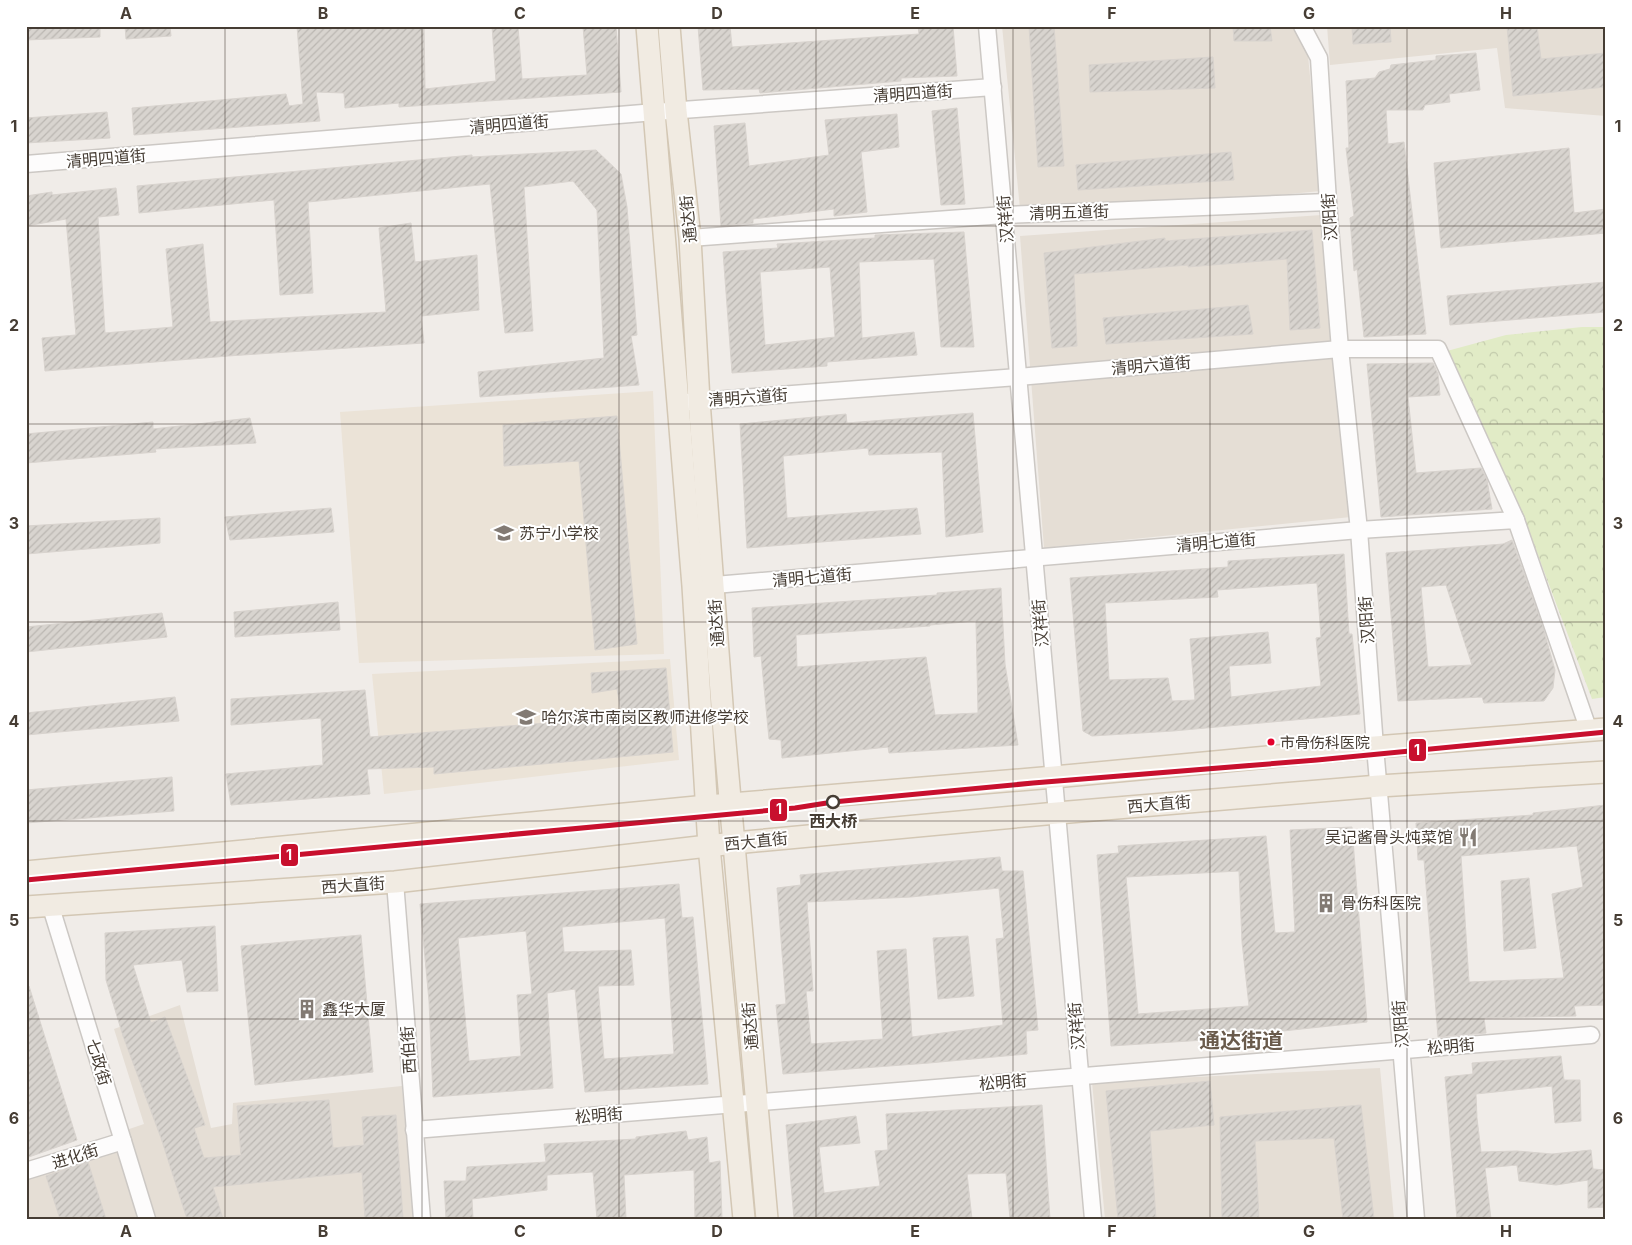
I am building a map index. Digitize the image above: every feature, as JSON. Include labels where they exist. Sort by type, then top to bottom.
[{"type":"main road","name":"通达街","points":[[648,26],[690,238],[699,401],[709,846],[744,1219]]},
{"type":"main road","name":"通达街","points":[[669,26],[666,111],[677,403],[731,804],[767,1219]]},
{"type":"main road","points":[[26,872],[707,806],[1054,778],[1375,747],[1597,730]]},
{"type":"main road","name":"西大直街","points":[[26,907],[395,882],[734,843],[1057,813],[1379,786],[1606,772]]},
{"type":"street","name":"汉祥街","points":[[988,26],[1093,1219]]},
{"type":"street","name":"汉阳街","points":[[1302,26],[1319,58],[1340,349],[1359,530],[1375,747],[1416,1219]]},
{"type":"street","name":"清明四道街","points":[[26,164],[666,111],[993,87]]},
{"type":"street","name":"清明五道街","points":[[690,238],[1004,215],[1328,202]]},
{"type":"street","name":"清明六道街","points":[[677,403],[1018,377],[1340,349],[1438,349],[1516,520]]},
{"type":"street","name":"清明七道街","points":[[703,586],[1359,530],[1516,520]]},
{"type":"street","points":[[1516,520],[1597,730]]},
{"type":"street","name":"西伯街","points":[[395,882],[422,1219]]},
{"type":"street","name":"七政街","points":[[50,904],[147,1219]]},
{"type":"street","name":"松明街","points":[[414,1130],[1591,1035]]},
{"type":"street","name":"进化街","points":[[26,1171],[123,1141]]},
{"type":"shaded area","points":[[1002,26],[1294,26],[1307,45],[1321,191],[1021,219]]},
{"type":"shaded area","points":[[1327,26],[1606,26],[1606,116],[1505,108],[1497,48],[1330,65]]},
{"type":"shaded area","points":[[1322,215],[1351,517],[1044,548],[1020,236]]},
{"type":"shaded area","name":"苏宁小学校","points":[[653,391],[664,654],[359,663],[340,412]]},
{"type":"shaded area","name":"哈尔滨市南岗区教师进修学校","points":[[670,659],[679,760],[384,794],[372,674]]},
{"type":"shaded area","points":[[180,1005],[211,1128],[232,1124],[233,1103],[402,1086],[413,1219],[26,1219],[26,1164],[144,1124],[114,1029]]},
{"type":"shaded area","points":[[1380,1068],[1394,1219],[1105,1219],[1092,1082]]},
{"type":"green space","points":[[1582,327],[1606,327],[1606,697],[1592,699],[1524,518],[1447,351],[1506,335]]},
{"type":"building","points":[[26,26],[100,26],[100,37],[26,40]]},
{"type":"building","points":[[125,26],[170,26],[171,36],[126,39]]},
{"type":"building","points":[[297,26],[424,26],[425,89],[496,81],[492,26],[518,26],[522,79],[587,75],[583,26],[616,26],[621,92],[399,107],[399,103],[345,108],[344,93],[316,92],[320,121],[134,135],[132,108],[286,94],[289,106],[303,104]]},
{"type":"building","points":[[698,26],[730,26],[732,47],[919,34],[918,26],[953,26],[957,76],[901,78],[901,81],[760,93],[759,89],[703,90]]},
{"type":"building","points":[[1029,26],[1054,26],[1064,166],[1038,167]]},
{"type":"building","points":[[1233,26],[1270,26],[1272,41],[1234,41]]},
{"type":"building","points":[[1352,26],[1390,26],[1391,42],[1353,44]]},
{"type":"building","points":[[1507,26],[1537,26],[1541,59],[1606,53],[1606,87],[1513,96]]},
{"type":"building","points":[[1476,53],[1480,90],[1449,94],[1450,102],[1425,105],[1423,110],[1386,110],[1388,144],[1404,142],[1426,334],[1364,337],[1357,269],[1354,271],[1350,218],[1354,216],[1346,148],[1349,148],[1346,81],[1375,78],[1379,72],[1390,69],[1391,65],[1436,60],[1436,56]]},
{"type":"building","points":[[1213,57],[1215,88],[1090,92],[1089,65]]},
{"type":"building","points":[[957,108],[965,204],[941,205],[932,111]]},
{"type":"building","points":[[107,112],[110,138],[26,143],[26,118]]},
{"type":"building","points":[[897,114],[899,147],[861,152],[867,212],[834,216],[834,209],[753,219],[753,223],[721,226],[714,126],[745,123],[749,166],[829,155],[825,120]]},
{"type":"building","points":[[1569,148],[1574,213],[1606,209],[1606,233],[1441,248],[1434,163]]},
{"type":"building","points":[[596,150],[621,174],[627,207],[637,335],[631,336],[639,385],[480,397],[478,372],[604,358],[597,210],[573,181],[524,187],[533,331],[505,333],[490,184],[308,202],[313,293],[280,295],[274,200],[139,213],[137,186],[472,155],[472,157]]},
{"type":"building","points":[[1231,152],[1234,180],[1078,190],[1076,165]]},
{"type":"building","points":[[116,188],[119,215],[98,217],[105,333],[173,327],[166,249],[203,244],[210,322],[386,312],[379,228],[411,223],[415,262],[477,255],[479,310],[421,316],[424,343],[45,371],[42,338],[76,335],[66,219],[26,226],[26,196],[52,192],[52,195]]},
{"type":"building","points":[[1312,230],[1320,328],[1290,330],[1287,259],[1188,267],[1188,265],[1074,274],[1077,346],[1052,348],[1044,253],[1165,238],[1165,241]]},
{"type":"building","points":[[964,232],[974,347],[941,347],[934,259],[859,262],[862,338],[914,332],[917,355],[827,362],[827,366],[732,373],[723,252],[778,248],[777,244],[875,238],[875,235]],"holes":[[[830,267],[835,337],[765,345],[760,272]]]},
{"type":"building","points":[[1606,282],[1606,312],[1450,325],[1447,296]]},
{"type":"building","points":[[1248,305],[1253,334],[1106,344],[1103,318]]},
{"type":"building","points":[[1433,363],[1438,374],[1440,395],[1408,397],[1416,473],[1481,468],[1487,480],[1492,509],[1381,517],[1367,364]]},
{"type":"building","points":[[973,413],[983,532],[946,537],[942,452],[869,455],[868,448],[783,456],[787,518],[917,508],[921,534],[747,548],[740,424],[846,414],[847,423]]},
{"type":"building","points":[[617,416],[637,644],[595,650],[579,461],[504,466],[503,425]]},
{"type":"building","points":[[250,418],[256,443],[155,449],[156,452],[26,463],[26,434],[153,422],[153,429]]},
{"type":"building","points":[[331,508],[334,532],[230,540],[225,517]]},
{"type":"building","points":[[160,518],[160,543],[26,554],[26,526]]},
{"type":"building","points":[[1512,540],[1542,624],[1555,670],[1553,688],[1544,701],[1484,703],[1482,697],[1398,701],[1386,553],[1503,544]],"holes":[[[1446,585],[1472,665],[1428,667],[1421,587]]]},
{"type":"building","points":[[1344,554],[1349,634],[1352,634],[1360,714],[1173,731],[1092,736],[1083,731],[1070,578],[1228,567],[1228,561]],"holes":[[[1317,583],[1321,637],[1316,638],[1321,686],[1231,697],[1229,666],[1271,663],[1268,632],[1190,639],[1195,700],[1172,701],[1168,678],[1109,680],[1105,603],[1218,597],[1217,590]]]},
{"type":"building","points":[[1001,588],[1005,664],[1018,745],[889,753],[888,747],[782,758],[781,740],[769,739],[761,656],[754,657],[752,608],[937,595],[937,593]],"holes":[[[976,621],[978,713],[935,715],[926,657],[797,667],[796,635]]]},
{"type":"building","points":[[338,602],[340,630],[235,637],[234,612]]},
{"type":"building","points":[[162,613],[167,637],[26,652],[26,627]]},
{"type":"building","points":[[666,668],[673,752],[434,774],[434,767],[367,769],[370,794],[231,805],[226,774],[323,765],[321,718],[231,725],[231,699],[365,690],[370,737],[622,717],[617,689],[592,693],[591,673]]},
{"type":"building","points":[[175,697],[179,721],[26,735],[26,713]]},
{"type":"building","points":[[172,777],[174,811],[26,823],[26,790]]},
{"type":"building","points":[[1606,805],[1606,1005],[1574,1006],[1576,1016],[1484,1018],[1486,1033],[1438,1037],[1424,860],[1418,860],[1416,823],[1533,815],[1533,813]],"holes":[[[1577,846],[1583,887],[1552,894],[1564,978],[1469,982],[1461,856]]]},
{"type":"building","points":[[1352,827],[1367,1022],[1283,1031],[1283,1035],[1111,1046],[1097,855],[1119,853],[1118,846],[1266,836],[1275,933],[1295,932],[1290,830]],"holes":[[[1239,871],[1242,942],[1249,1006],[1138,1014],[1126,877]]]},
{"type":"building","points":[[1000,857],[1002,871],[1023,871],[1038,1030],[1026,1031],[1027,1054],[783,1074],[776,1005],[786,1004],[777,888],[801,885],[800,875]],"holes":[[[999,888],[1004,938],[996,939],[1003,1025],[912,1037],[906,949],[877,951],[883,1039],[811,1044],[806,991],[813,991],[807,902],[911,897]]]},
{"type":"building","points":[[1529,878],[1536,948],[1504,951],[1501,881]]},
{"type":"building","points":[[679,884],[682,918],[693,917],[708,1084],[585,1092],[575,989],[547,993],[553,1088],[433,1097],[429,1001],[420,904]],"holes":[[[665,918],[674,1054],[604,1059],[598,986],[634,985],[631,950],[564,952],[562,927]],[[526,931],[532,994],[517,995],[521,1056],[469,1061],[458,938]]]},
{"type":"building","points":[[215,926],[218,991],[187,992],[182,960],[133,965],[151,1023],[165,1017],[205,1125],[194,1128],[204,1158],[241,1155],[237,1106],[329,1100],[333,1148],[364,1145],[362,1117],[396,1115],[403,1219],[365,1219],[362,1172],[213,1187],[223,1219],[187,1219],[161,1138],[123,1036],[106,980],[105,933]]},
{"type":"building","name":"鑫华大厦","points":[[361,935],[373,1072],[255,1085],[241,946]]},
{"type":"building","points":[[968,936],[974,996],[938,999],[933,938]]},
{"type":"building","points":[[26,986],[29,986],[77,1140],[26,1158]]},
{"type":"building","points":[[1561,1056],[1564,1080],[1580,1080],[1581,1121],[1555,1123],[1552,1086],[1476,1094],[1481,1152],[1517,1151],[1552,1154],[1591,1150],[1593,1169],[1606,1170],[1606,1207],[1588,1208],[1588,1180],[1556,1185],[1519,1181],[1517,1165],[1485,1168],[1491,1219],[1457,1219],[1445,1077],[1473,1074],[1472,1063]]},
{"type":"building","points":[[1210,1081],[1214,1125],[1150,1131],[1156,1219],[1118,1219],[1106,1091]]},
{"type":"building","points":[[1042,1105],[1050,1219],[1010,1219],[1006,1173],[967,1174],[972,1219],[794,1219],[786,1125],[856,1116],[860,1143],[819,1147],[824,1193],[880,1186],[875,1151],[888,1150],[886,1114]]},
{"type":"building","points":[[1361,1105],[1374,1219],[1343,1219],[1334,1138],[1255,1141],[1259,1219],[1222,1219],[1220,1117]]},
{"type":"building","points":[[686,1131],[688,1140],[707,1137],[709,1163],[720,1161],[722,1219],[695,1219],[694,1170],[624,1175],[626,1219],[597,1219],[593,1172],[547,1175],[547,1190],[472,1199],[473,1219],[446,1219],[444,1181],[466,1181],[467,1167],[546,1162],[544,1144],[636,1139],[636,1137]]},
{"type":"building","points":[[88,1162],[106,1219],[60,1219],[46,1176]]},
{"type":"transit line","name":"1","points":[[26,880],[795,808],[833,802],[1033,783],[1317,760],[1606,732]]},
{"type":"place","name":"苏宁小学校","points":[[504,533]]},
{"type":"place","name":"哈尔滨市南岗区教师进修学校","points":[[526,717]]},
{"type":"place","name":"市骨伤科医院","points":[[1271,742]]},
{"type":"place","name":"西大桥","points":[[833,802]]},
{"type":"place","name":"吴记酱骨头炖菜馆","points":[[1468,837]]},
{"type":"place","name":"骨伤科医院","points":[[1326,903]]},
{"type":"place","name":"鑫华大厦","points":[[307,1009]]},
{"type":"district","name":"通达街道","points":[[1241,1040]]}]
